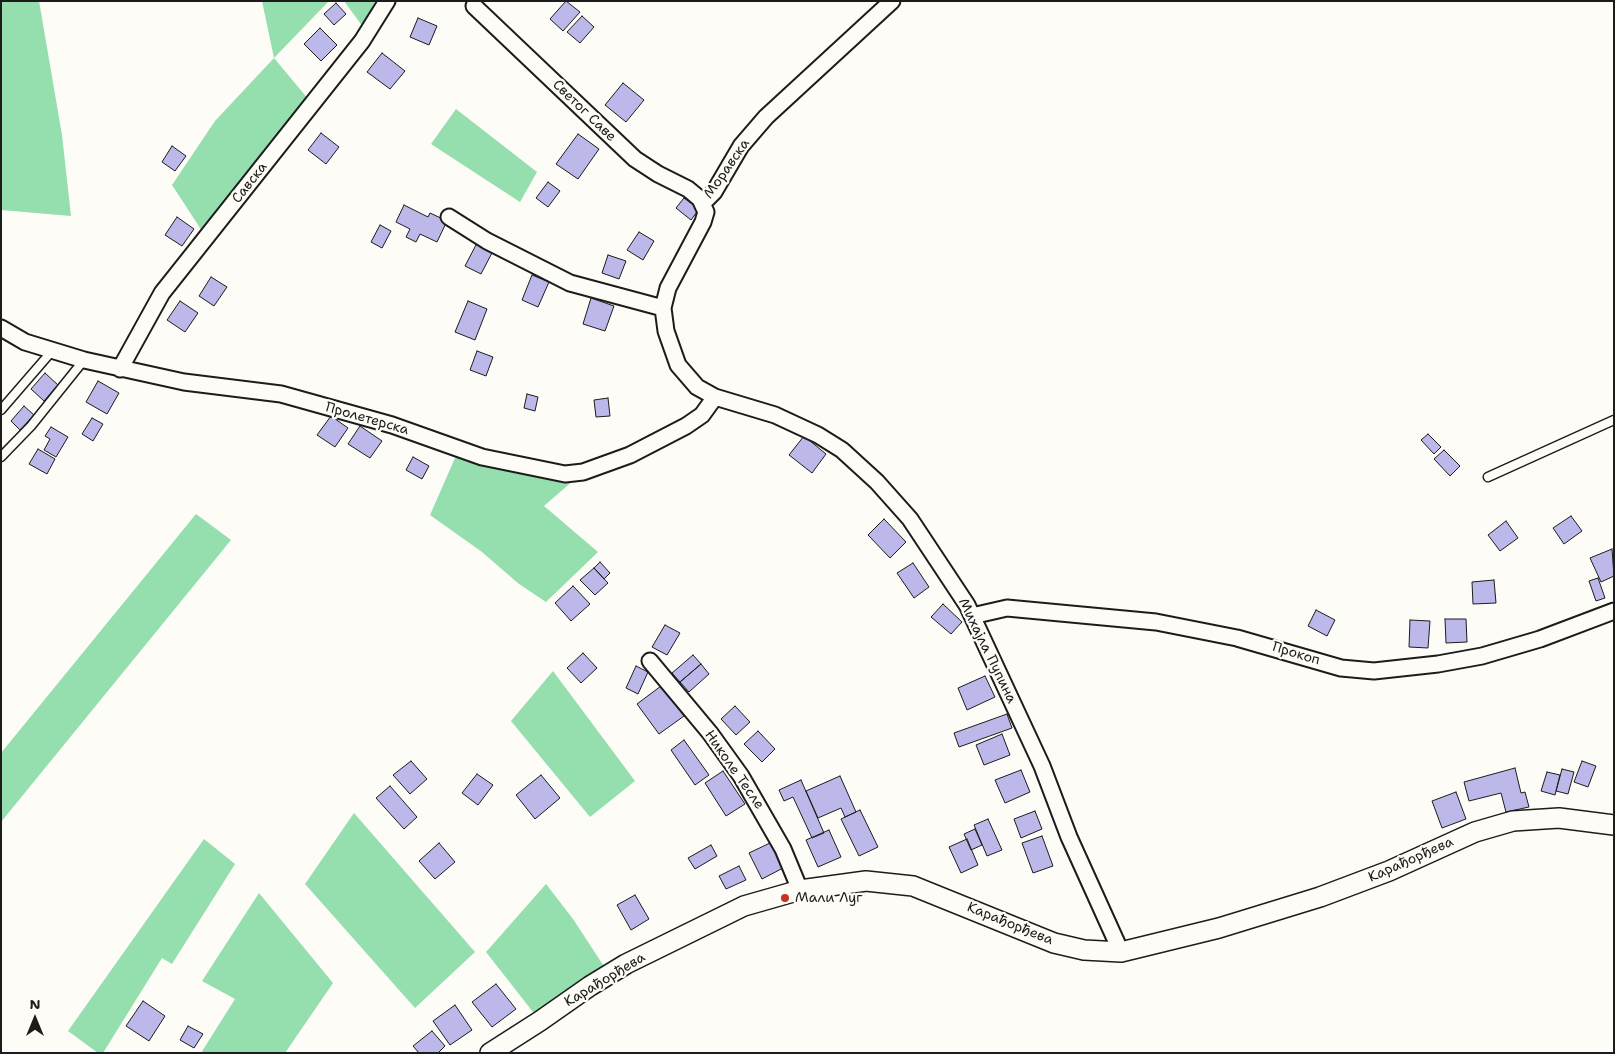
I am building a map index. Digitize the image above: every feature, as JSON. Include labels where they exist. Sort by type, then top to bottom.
[{"type":"street","name":"Савска","points":[[120,369],[162,293],[362,41],[387,1]]},
{"type":"street","name":"Моравска","points":[[715,397],[697,387],[678,365],[666,331],[663,308],[668,288],[700,230],[706,212],[703,203],[714,192],[741,146],[766,118],[892,1]]},
{"type":"street","name":"Светог Саве","points":[[474,6],[635,159],[658,174],[697,194],[703,203]]},
{"type":"street","points":[[449,217],[496,245],[570,283],[663,308]]},
{"type":"street","name":"Пролетерска","points":[[1,328],[25,342],[84,360],[193,383],[281,394],[392,425],[482,457],[528,468],[565,474],[583,472],[630,455],[686,426],[702,415],[715,397]]},
{"type":"street","name":"Михајла Пупина","points":[[715,397],[775,414],[818,435],[858,463],[910,519],[972,616],[1042,766],[1069,837],[1120,952]]},
{"type":"street","name":"Прокоп","points":[[972,616],[1007,608],[1156,622],[1237,638],[1341,668],[1374,671],[1482,656],[1540,639],[1614,611]]},
{"type":"street","name":"Николе Тесле","points":[[650,662],[710,733],[741,776],[779,840],[800,890]]},
{"type":"street","name":"Карађорђева","points":[[490,1053],[626,964],[744,906],[800,890],[848,882],[897,883],[929,890],[1054,943],[1084,950],[1120,952],[1219,928],[1320,896],[1389,871],[1468,835],[1504,824],[1526,819],[1559,818],[1614,825]]},
{"type":"lane","points":[[1,410],[52,351]]},
{"type":"lane","points":[[1,457],[31,426],[84,360]]},
{"type":"lane","points":[[1488,477],[1614,420]]},
{"type":"green space","points":[[1,1],[39,1],[62,135],[71,216],[1,210]]},
{"type":"green space","points":[[262,1],[329,1],[274,58]]},
{"type":"green space","points":[[344,1],[375,1],[363,27]]},
{"type":"green space","points":[[274,58],[309,100],[204,234],[172,185],[215,121]]},
{"type":"green space","points":[[456,109],[537,172],[520,202],[431,144]]},
{"type":"green space","points":[[459,449],[583,472],[544,506],[598,552],[546,602],[519,584],[482,552],[430,515]]},
{"type":"green space","points":[[196,514],[231,540],[1,822],[1,753]]},
{"type":"green space","points":[[553,671],[635,781],[590,817],[511,721]]},
{"type":"green space","points":[[354,813],[475,952],[415,1008],[305,884]]},
{"type":"green space","points":[[204,839],[235,864],[172,964],[162,958],[103,1053],[98,1053],[68,1031]]},
{"type":"green space","points":[[546,884],[573,919],[609,974],[540,1021],[486,952]]},
{"type":"green space","points":[[259,893],[333,983],[285,1053],[201,1053],[235,999],[202,981]]},
{"type":"building","points":[[566,1],[580,12],[563,31],[550,19]]},
{"type":"building","points":[[336,3],[346,14],[334,25],[324,14]]},
{"type":"building","points":[[582,16],[594,27],[580,43],[567,32]]},
{"type":"building","points":[[418,18],[437,26],[429,45],[410,37]]},
{"type":"building","points":[[320,28],[337,45],[321,61],[304,44]]},
{"type":"building","points":[[382,53],[405,71],[390,89],[367,72]]},
{"type":"building","points":[[623,83],[644,100],[626,122],[605,105]]},
{"type":"building","points":[[321,133],[339,147],[326,164],[308,150]]},
{"type":"building","points":[[578,134],[599,149],[578,179],[556,164]]},
{"type":"building","points":[[172,146],[186,156],[175,171],[162,162]]},
{"type":"building","points":[[548,182],[560,191],[548,207],[536,198]]},
{"type":"building","points":[[684,198],[699,209],[691,220],[676,208]]},
{"type":"building","points":[[404,205],[428,217],[430,213],[447,221],[437,242],[420,234],[416,242],[406,237],[410,229],[396,222]]},
{"type":"building","points":[[177,217],[194,229],[182,246],[165,235]]},
{"type":"building","points":[[380,225],[391,231],[382,248],[371,242]]},
{"type":"building","points":[[639,232],[654,241],[643,260],[627,250]]},
{"type":"building","points":[[477,243],[493,251],[481,274],[465,266]]},
{"type":"building","points":[[608,255],[626,261],[619,279],[602,273]]},
{"type":"building","points":[[532,275],[549,282],[538,307],[522,300]]},
{"type":"building","points":[[211,277],[227,287],[214,306],[199,296]]},
{"type":"building","points":[[591,298],[614,306],[605,331],[583,324]]},
{"type":"building","points":[[180,301],[198,313],[185,332],[167,320]]},
{"type":"building","points":[[468,301],[487,309],[475,340],[455,332]]},
{"type":"building","points":[[477,351],[493,357],[486,376],[470,370]]},
{"type":"building","points":[[45,373],[58,385],[44,401],[31,389]]},
{"type":"building","points":[[98,381],[119,393],[107,414],[86,402]]},
{"type":"building","points":[[527,394],[538,397],[535,411],[524,408]]},
{"type":"building","points":[[608,398],[610,416],[596,417],[594,400]]},
{"type":"building","points":[[24,406],[34,415],[20,430],[11,421]]},
{"type":"building","points":[[331,416],[348,428],[335,447],[317,435]]},
{"type":"building","points":[[92,418],[103,424],[93,441],[82,434]]},
{"type":"building","points":[[360,426],[382,441],[370,458],[348,444]]},
{"type":"building","points":[[51,427],[68,437],[56,457],[44,450],[50,439],[45,436]]},
{"type":"building","points":[[1428,434],[1441,447],[1434,454],[1421,440]]},
{"type":"building","points":[[804,436],[826,454],[812,473],[789,455]]},
{"type":"building","points":[[38,449],[55,459],[47,474],[29,464]]},
{"type":"building","points":[[1444,450],[1460,466],[1450,476],[1434,459]]},
{"type":"building","points":[[413,457],[429,466],[422,479],[406,470]]},
{"type":"building","points":[[1571,516],[1582,531],[1564,544],[1553,528]]},
{"type":"building","points":[[884,519],[906,542],[890,558],[868,535]]},
{"type":"building","points":[[1506,521],[1518,538],[1500,551],[1488,535]]},
{"type":"building","points":[[1612,549],[1614,576],[1601,582],[1590,558]]},
{"type":"building","points":[[600,562],[610,573],[604,579],[594,568]]},
{"type":"building","points":[[913,563],[929,587],[914,598],[897,573]]},
{"type":"building","points":[[594,568],[608,583],[595,595],[580,580]]},
{"type":"building","points":[[1598,578],[1605,598],[1596,601],[1589,581]]},
{"type":"building","points":[[1494,580],[1496,603],[1473,604],[1472,582]]},
{"type":"building","points":[[573,586],[590,604],[571,621],[555,603]]},
{"type":"building","points":[[943,604],[962,622],[951,634],[931,617]]},
{"type":"building","points":[[1316,610],[1335,620],[1327,636],[1308,626]]},
{"type":"building","points":[[1445,619],[1466,619],[1467,642],[1446,643]]},
{"type":"building","points":[[1410,620],[1430,621],[1428,648],[1409,647]]},
{"type":"building","points":[[665,625],[680,633],[667,655],[652,647]]},
{"type":"building","points":[[583,653],[597,668],[581,683],[567,668]]},
{"type":"building","points":[[693,655],[701,664],[680,682],[672,673]]},
{"type":"building","points":[[701,664],[709,674],[689,692],[680,682]]},
{"type":"building","points":[[636,666],[648,672],[638,694],[626,688]]},
{"type":"building","points":[[985,676],[995,697],[967,710],[958,688]]},
{"type":"building","points":[[661,686],[684,716],[659,734],[637,704]]},
{"type":"building","points":[[735,706],[750,722],[736,735],[721,719]]},
{"type":"building","points":[[1007,714],[1012,728],[959,747],[954,733]]},
{"type":"building","points":[[758,731],[775,749],[762,762],[744,744]]},
{"type":"building","points":[[1002,734],[1010,755],[984,765],[976,745]]},
{"type":"building","points":[[684,740],[709,775],[695,785],[671,750]]},
{"type":"building","points":[[411,761],[427,779],[410,794],[393,775]]},
{"type":"building","points":[[1582,761],[1596,766],[1588,787],[1574,782]]},
{"type":"building","points":[[1515,768],[1521,793],[1525,792],[1529,807],[1506,812],[1501,793],[1469,801],[1464,782]]},
{"type":"building","points":[[1562,769],[1574,772],[1568,794],[1556,791]]},
{"type":"building","points":[[1021,770],[1030,792],[1005,803],[995,780]]},
{"type":"building","points":[[723,771],[745,804],[726,816],[705,783]]},
{"type":"building","points":[[1547,772],[1560,775],[1555,795],[1541,791]]},
{"type":"building","points":[[477,774],[493,785],[478,805],[462,793]]},
{"type":"building","points":[[541,775],[560,798],[535,819],[516,795]]},
{"type":"building","points":[[840,776],[856,812],[845,817],[841,808],[818,818],[806,791]]},
{"type":"building","points":[[801,780],[824,833],[812,838],[793,797],[784,801],[779,790]]},
{"type":"building","points":[[390,786],[417,817],[404,829],[376,798]]},
{"type":"building","points":[[1456,792],[1466,819],[1442,828],[1432,801]]},
{"type":"building","points":[[860,810],[878,847],[859,856],[841,819]]},
{"type":"building","points":[[1035,811],[1042,829],[1021,838],[1014,819]]},
{"type":"building","points":[[988,819],[1002,850],[987,856],[974,825]]},
{"type":"building","points":[[975,829],[982,845],[971,850],[964,834]]},
{"type":"building","points":[[829,830],[841,857],[818,867],[806,840]]},
{"type":"building","points":[[1042,836],[1053,866],[1033,873],[1022,843]]},
{"type":"building","points":[[967,839],[978,865],[961,873],[949,847]]},
{"type":"building","points":[[439,843],[455,862],[435,879],[419,861]]},
{"type":"building","points":[[770,843],[783,868],[762,879],[749,853]]},
{"type":"building","points":[[711,845],[717,856],[695,869],[688,858]]},
{"type":"building","points":[[739,866],[746,880],[726,889],[719,876]]},
{"type":"building","points":[[635,895],[649,919],[631,930],[617,905]]},
{"type":"building","points":[[496,984],[516,1009],[492,1027],[472,1002]]},
{"type":"building","points":[[143,1001],[165,1016],[149,1041],[126,1026]]},
{"type":"building","points":[[455,1005],[472,1030],[450,1045],[433,1021]]},
{"type":"building","points":[[188,1026],[203,1034],[194,1048],[180,1040]]},
{"type":"building","points":[[432,1031],[445,1046],[438,1053],[419,1053],[413,1046]]},
{"type":"place","name":"Мали Луг","points":[[785,898]]}]
